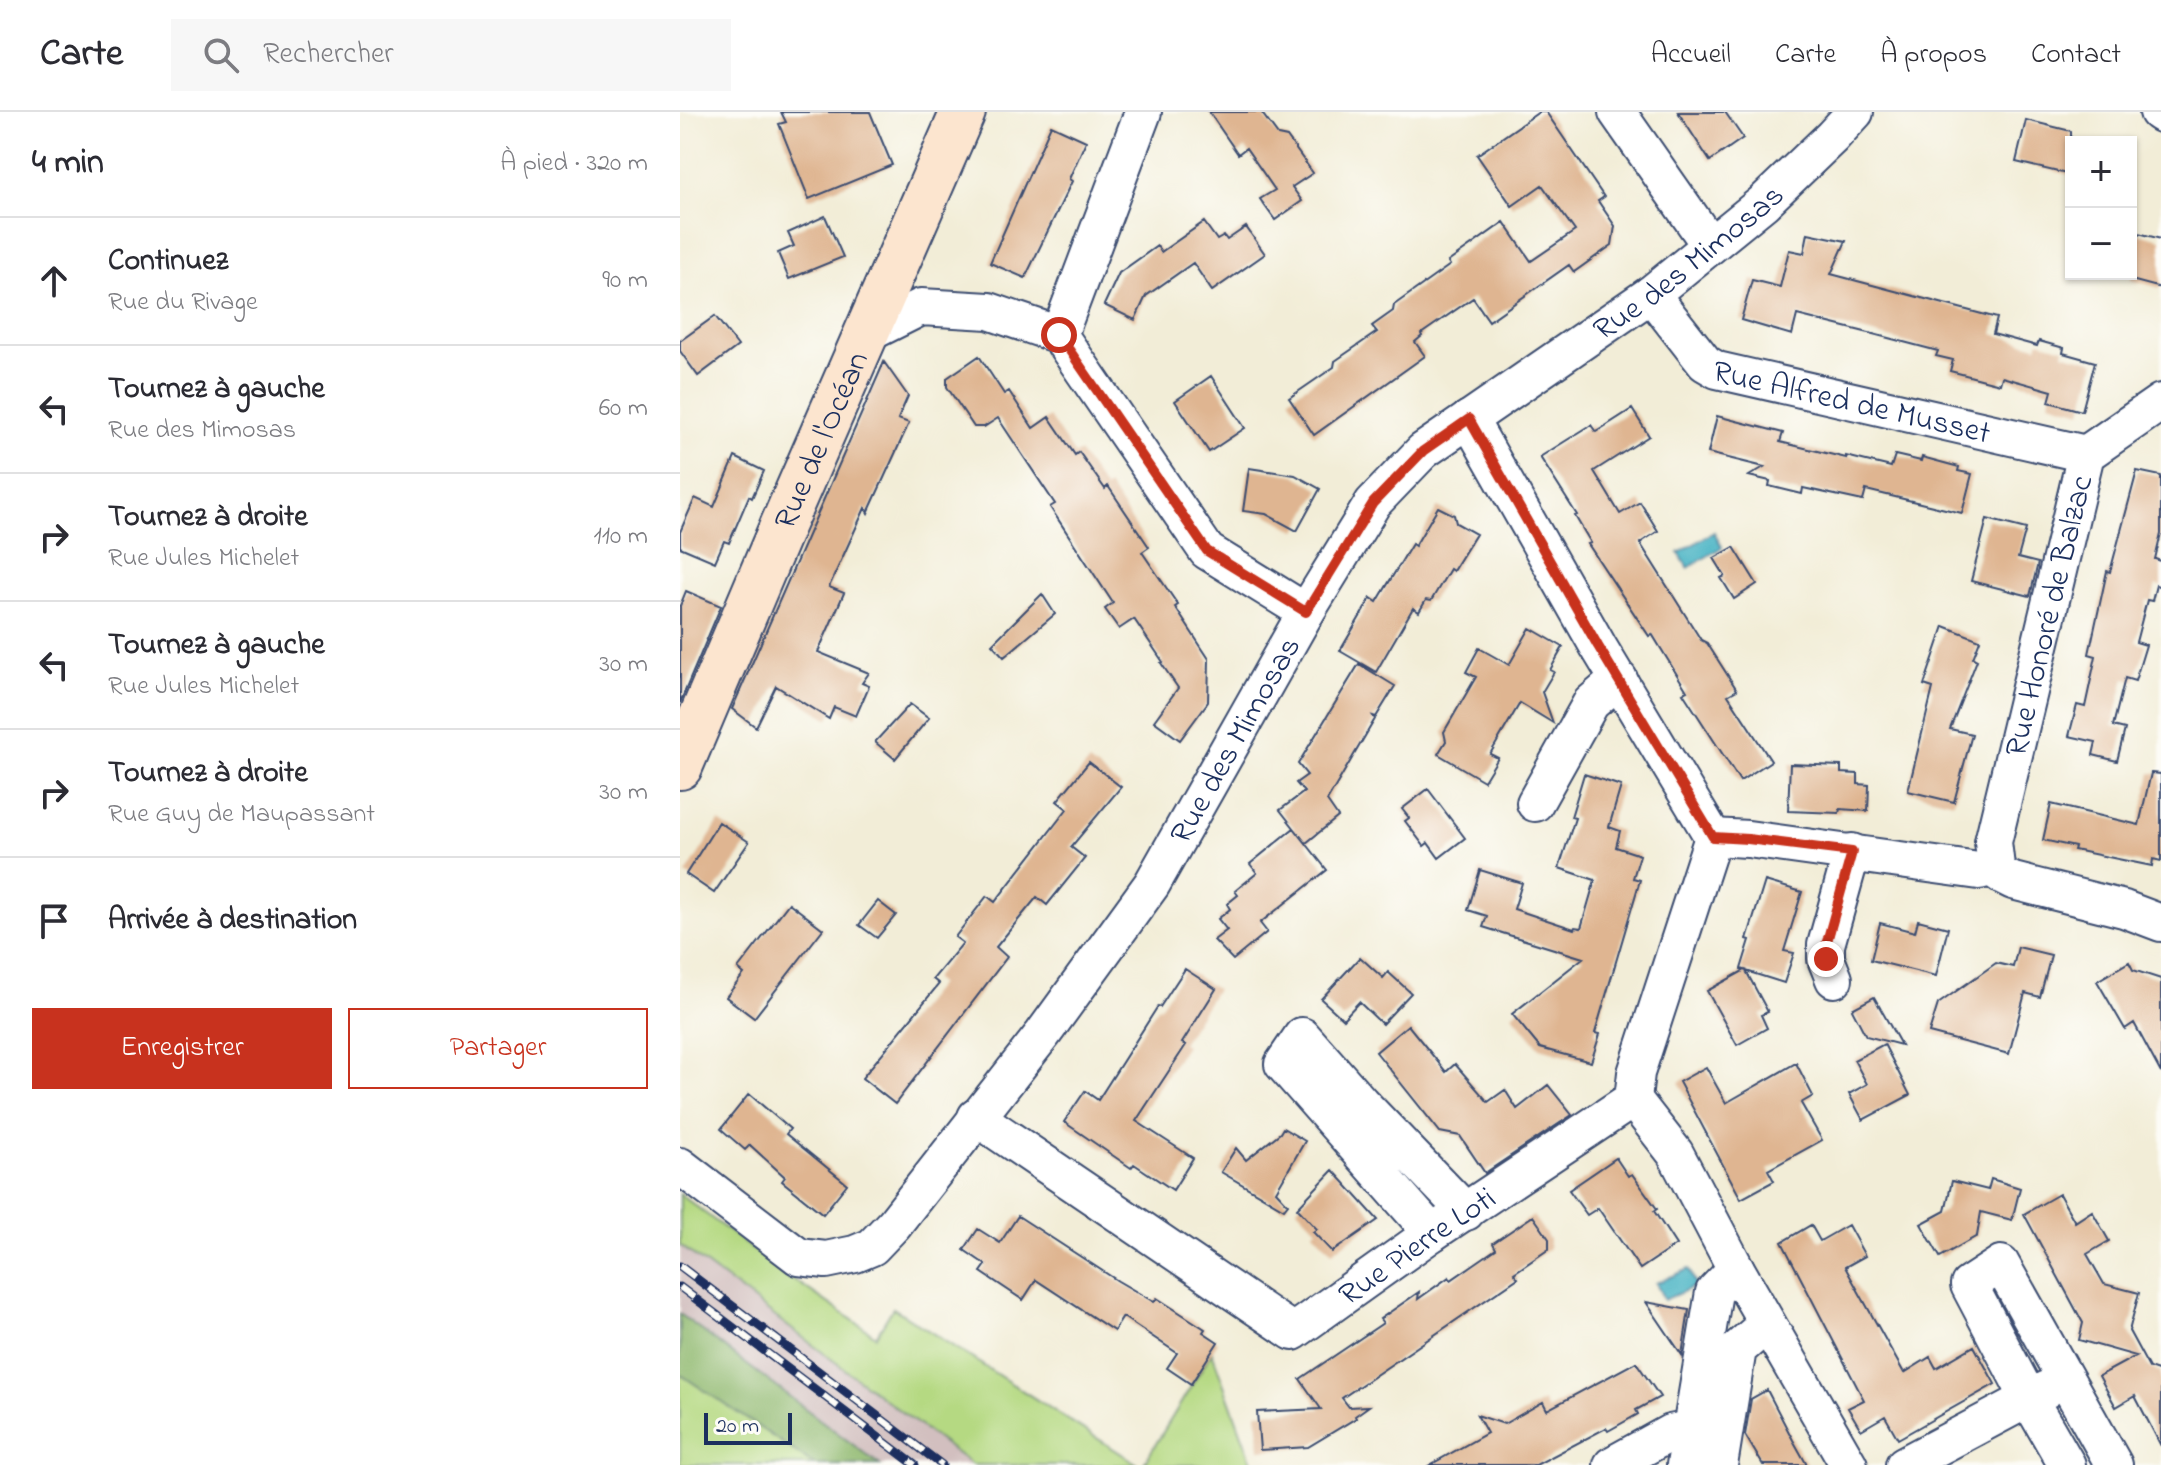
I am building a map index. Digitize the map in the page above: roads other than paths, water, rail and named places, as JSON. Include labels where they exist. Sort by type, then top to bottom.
[{"type":"main road","name":"Rue de l'Océan","points":[[680,767],[963,112]]},
{"type":"street","points":[[1059,335],[1143,112]]},
{"type":"street","points":[[1617,112],[1710,245]]},
{"type":"street","name":"Rue des Mimosas","points":[[680,1166],[799,1257],[826,1260],[872,1247],[894,1224],[1043,1034],[1152,884],[1306,612],[1373,503],[1423,451],[1651,294],[1763,203],[1855,112]]},
{"type":"street","name":"Rue Alfred de Musset","points":[[1651,294],[1705,363],[1717,370],[2086,454]]},
{"type":"street","points":[[867,334],[921,307],[989,311],[1059,335],[1207,551],[1306,612]]},
{"type":"street","name":"Rue Honoré de Balzac","points":[[1996,867],[1993,842],[2086,454],[2161,402]]},
{"type":"street","points":[[1469,419],[1598,646],[1713,837],[1636,1073],[1633,1099],[1675,1153],[1736,1269],[1849,1465]]},
{"type":"street","points":[[1535,803],[1591,703],[1619,679]]},
{"type":"street","points":[[1713,837],[1852,852],[1979,871],[1996,867],[2001,875],[2013,881],[2124,909],[2161,923]]},
{"type":"street","points":[[1834,979],[1826,959],[1826,945],[1852,852]]},
{"type":"street","points":[[1432,1233],[1283,1064],[1302,1036],[1361,1103],[1466,1212]]},
{"type":"street","name":"Rue Pierre Loti","points":[[976,1117],[1293,1332],[1432,1233],[1633,1099]]},
{"type":"street","points":[[2067,1465],[1969,1285],[2001,1264],[2114,1465]]},
{"type":"street","points":[[1685,1465],[1714,1292],[1736,1269]]},
{"type":"street","points":[[1719,1465],[1738,1349],[1767,1324]]},
{"type":"street","points":[[1904,1465],[2065,1379]]},
{"type":"street","points":[[1612,1465],[1670,1433],[1690,1429]]},
{"type":"water","points":[[1714,532],[1722,547],[1688,568],[1679,553]]},
{"type":"water","points":[[1689,1269],[1696,1286],[1664,1300],[1656,1283]]},
{"type":"railway","points":[[680,1266],[942,1465]]},
{"type":"railway","points":[[680,1287],[915,1465]]}]
